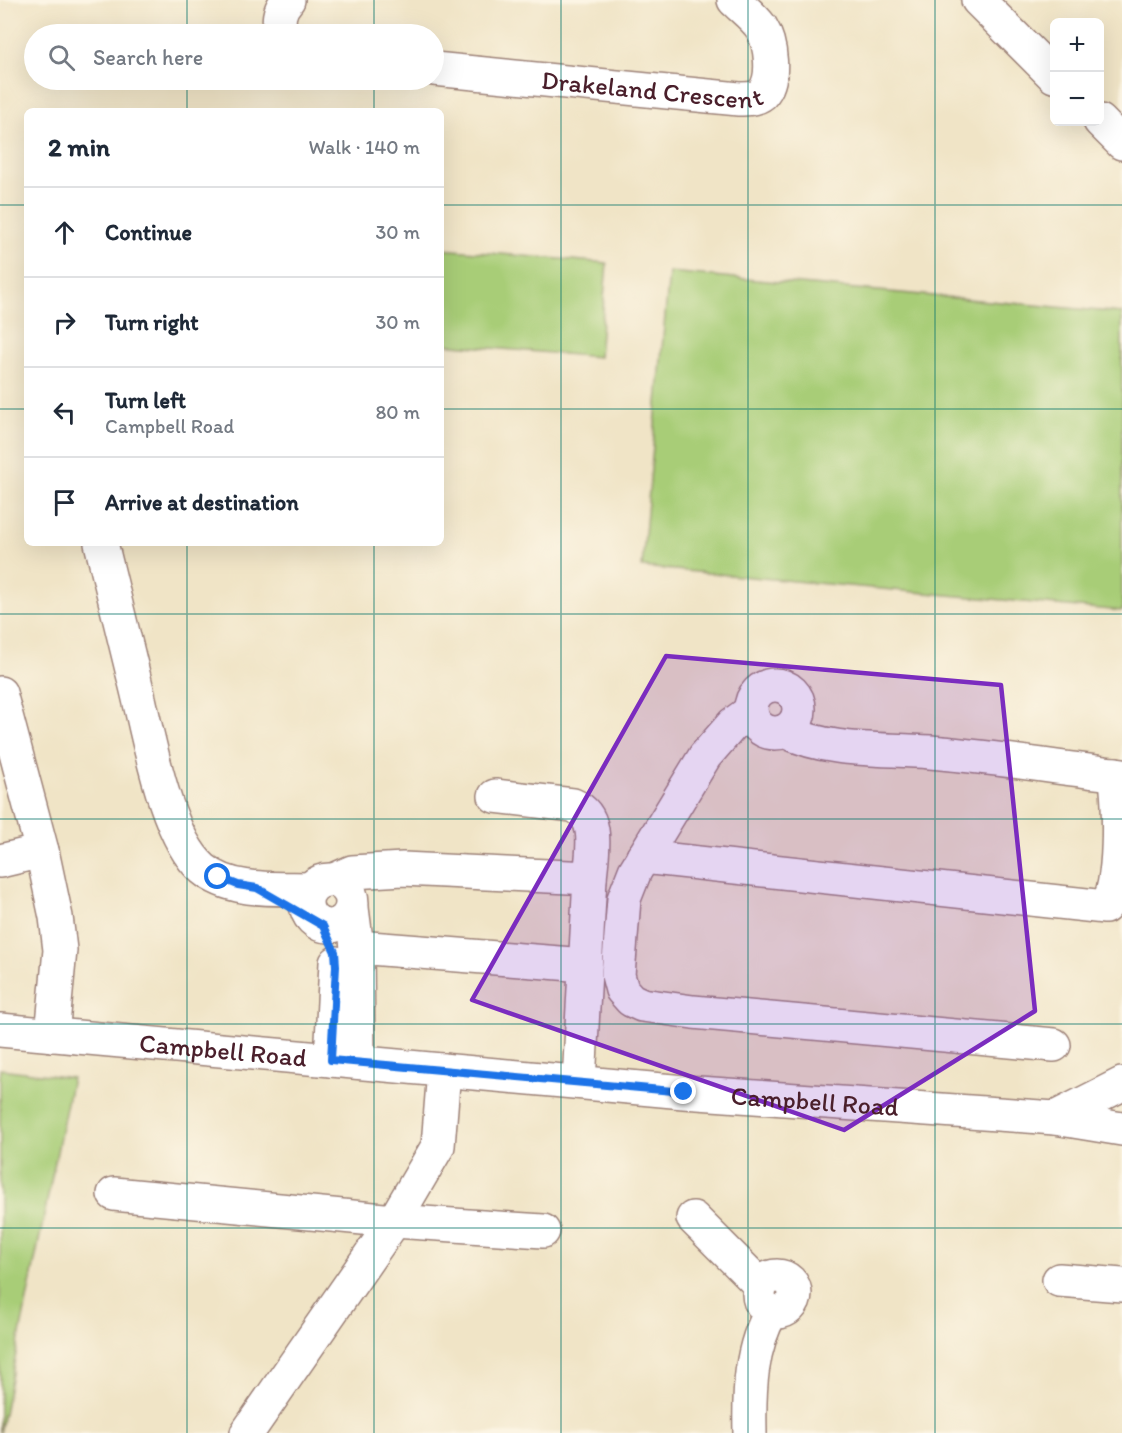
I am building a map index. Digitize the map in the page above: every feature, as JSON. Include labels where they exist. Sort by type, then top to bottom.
[{"type":"street","points":[[279,24],[282,6],[288,0]]},
{"type":"street","name":"Drakeland Crescent","points":[[444,70],[739,99],[755,98],[762,94],[769,79],[767,43],[760,26],[734,0]]},
{"type":"street","points":[[978,0],[1050,72]]},
{"type":"street","points":[[1104,125],[1122,143]]},
{"type":"street","points":[[102,546],[156,770],[180,837],[203,869],[229,882],[319,903],[341,923],[351,908],[357,947],[345,1061]]},
{"type":"street","points":[[0,693],[53,897],[60,950],[52,1035]]},
{"type":"street","points":[[643,857],[1105,907],[1114,897],[1119,861],[1121,816],[1118,775],[930,752],[826,745],[804,740],[785,731],[767,732],[759,727],[751,711],[725,732],[705,756],[643,857],[624,899],[618,975],[622,990],[631,1000],[642,1005],[693,1012],[1054,1045]]},
{"type":"street","points":[[495,796],[573,805],[584,810],[591,822],[593,833],[579,1082]]},
{"type":"street","points":[[0,861],[42,851]]},
{"type":"street","points":[[319,903],[352,872],[403,869],[590,878]]},
{"type":"street","points":[[319,903],[335,952],[345,1061]]},
{"type":"street","points":[[357,947],[585,965]]},
{"type":"street","name":"Campbell Road","points":[[0,1030],[444,1071],[1055,1118],[1122,1129]]},
{"type":"street","points":[[247,1433],[394,1221],[438,1146],[444,1071]]},
{"type":"street","points":[[1055,1118],[1122,1084]]},
{"type":"street","points":[[114,1194],[394,1221],[543,1231]]},
{"type":"street","points":[[693,1218],[766,1299],[753,1369],[750,1433]]},
{"type":"street","points":[[1059,1280],[1122,1285]]},
{"type":"highlighted area","points":[[666,656],[1001,685],[1035,1011],[844,1130],[472,1000]]},
{"type":"green space","points":[[444,249],[607,263],[599,357],[444,344]]},
{"type":"green space","points":[[669,272],[1122,313],[1122,611],[642,567]]},
{"type":"green space","points":[[0,1069],[72,1078],[0,1433]]},
{"type":"route","points":[[218,877],[238,885],[257,888],[309,915],[323,926],[335,952],[336,966],[331,1060],[684,1092]]}]
